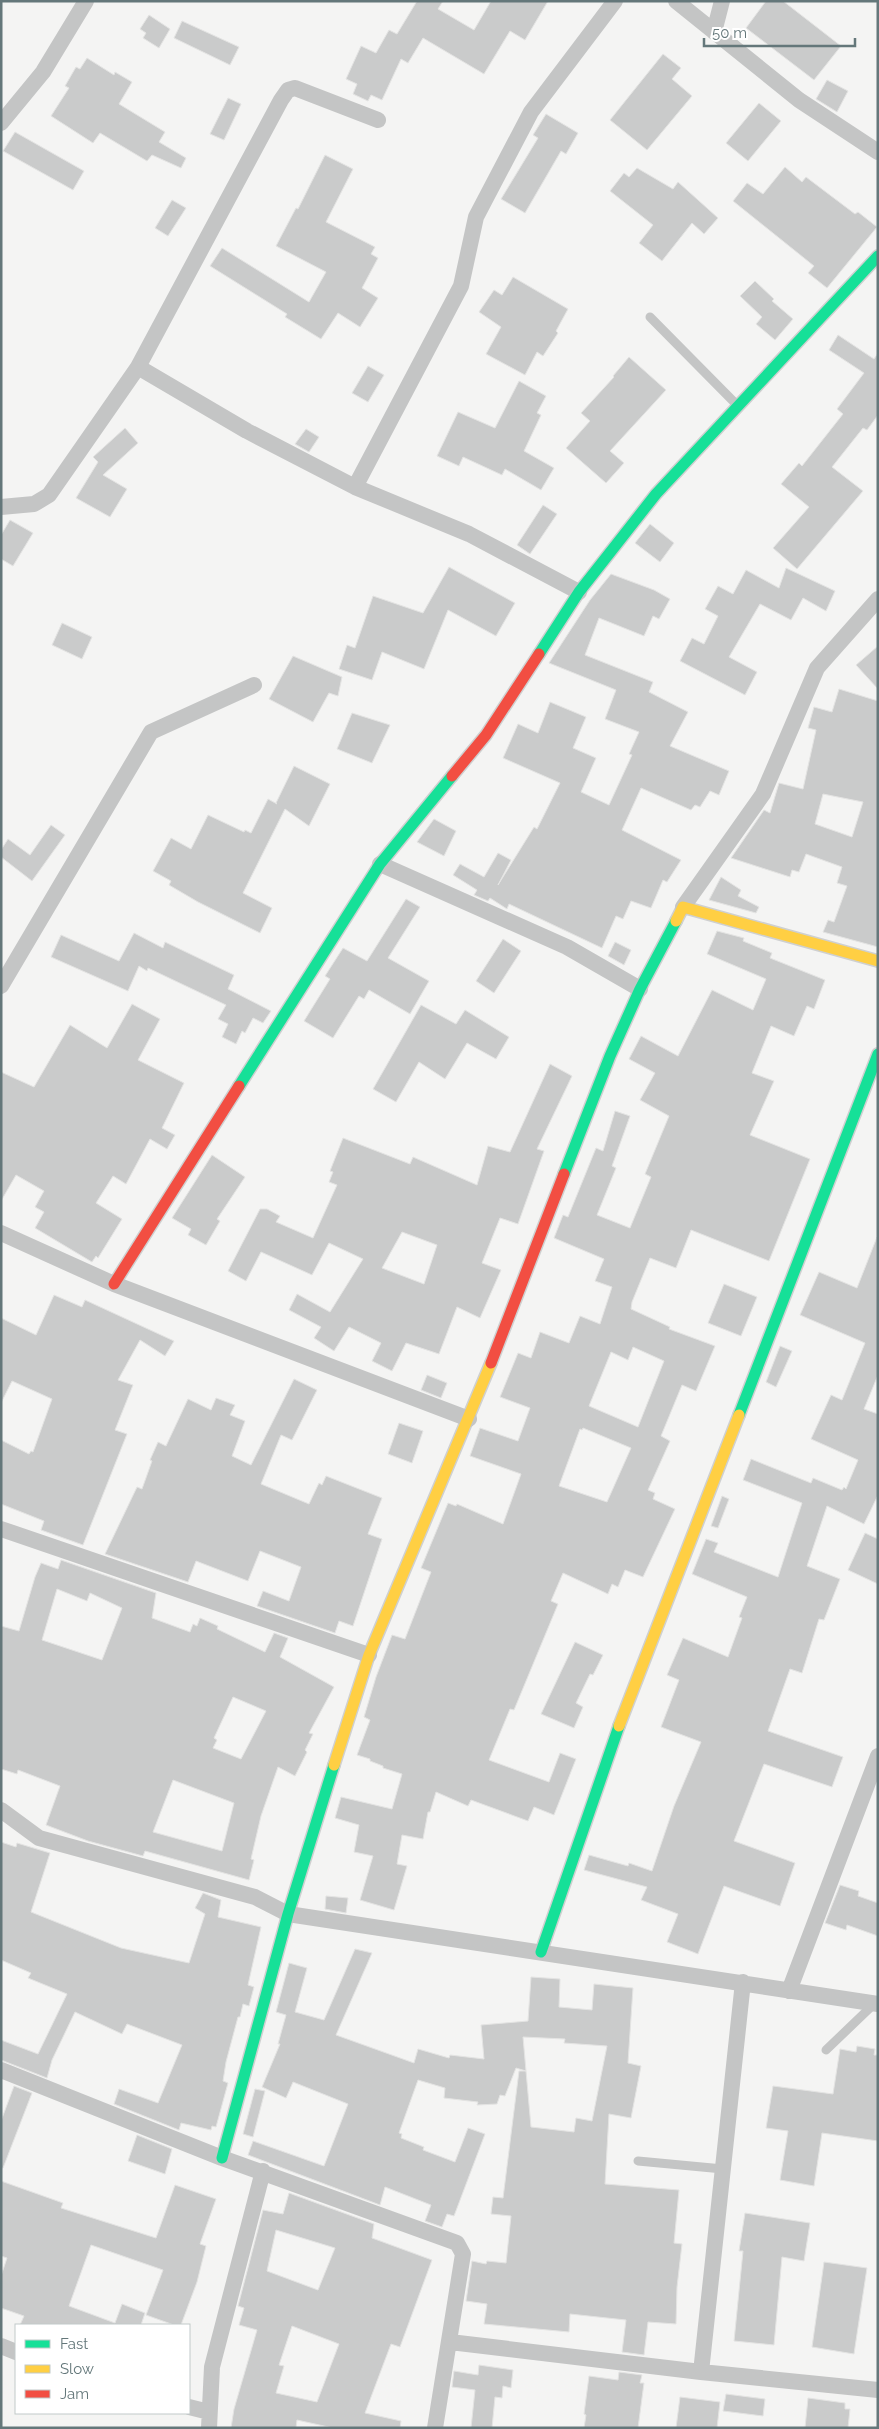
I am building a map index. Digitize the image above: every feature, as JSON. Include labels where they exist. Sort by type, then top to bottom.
[{"type":"street","points":[[1,122],[43,72],[86,1]]},
{"type":"street","points":[[355,487],[461,286],[476,217],[531,112],[615,1]]},
{"type":"street","points":[[676,1],[799,100],[878,152]]},
{"type":"street","points":[[714,32],[722,1]]},
{"type":"street","points":[[1,507],[34,504],[49,495],[138,368],[280,100],[288,90],[295,88],[378,120]]},
{"type":"street","points":[[114,1284],[380,864],[486,735],[578,592],[656,494],[878,256]]},
{"type":"street","points":[[138,368],[247,431],[355,487],[469,534],[578,592]]},
{"type":"street","points":[[222,2158],[288,1914],[369,1655],[469,1419],[610,1056],[640,989],[683,907],[763,794],[817,668],[878,599]]},
{"type":"street","points":[[1,986],[7,962],[151,732],[254,685]]},
{"type":"street","points":[[380,864],[567,947],[640,989]]},
{"type":"street","points":[[683,907],[878,961]]},
{"type":"street","points":[[541,1952],[624,1712],[878,1054]]},
{"type":"street","points":[[1,1233],[114,1284],[469,1419]]},
{"type":"street","points":[[1,1529],[369,1655]]},
{"type":"street","points":[[789,1991],[878,1756]]},
{"type":"street","points":[[1,1810],[39,1838],[255,1897],[288,1914],[743,1982],[876,2004]]},
{"type":"street","points":[[701,2372],[743,1982]]},
{"type":"street","points":[[1,2070],[222,2158],[264,2171],[457,2243],[463,2254],[436,2428]]},
{"type":"street","points":[[190,2408],[209,2420],[212,2367],[264,2171]]},
{"type":"street","points":[[450,2342],[701,2372],[878,2390]]},
{"type":"street","points":[[1,2346],[15,2352]]},
{"type":"lane","points":[[650,316],[739,407]]},
{"type":"lane","points":[[826,2050],[876,2004]]},
{"type":"lane","points":[[638,2160],[723,2169]]},
{"type":"building","points":[[417,1],[443,1],[438,9],[474,30],[491,1],[548,1],[525,40],[510,31],[484,74],[423,38],[408,63],[401,59],[382,100],[371,95],[368,101],[353,94],[357,84],[346,79],[361,46],[376,53],[389,30],[397,34]]},
{"type":"building","points":[[766,1],[783,1],[841,46],[814,80],[746,28]]},
{"type":"building","points":[[149,15],[170,29],[159,48],[143,38],[146,33],[140,29]]},
{"type":"building","points":[[182,21],[239,47],[230,65],[174,38]]},
{"type":"building","points":[[663,54],[681,68],[672,79],[692,96],[647,150],[610,120]]},
{"type":"building","points":[[87,58],[114,75],[115,72],[132,82],[119,104],[165,132],[159,142],[186,158],[181,168],[152,155],[147,161],[100,133],[93,143],[51,116],[69,88],[65,86],[76,67],[80,69]]},
{"type":"building","points":[[827,80],[848,91],[837,112],[816,99]]},
{"type":"building","points":[[228,98],[241,104],[224,140],[210,134]]},
{"type":"building","points":[[759,103],[781,121],[748,161],[726,143]]},
{"type":"building","points":[[546,114],[578,133],[566,154],[561,151],[525,213],[501,199],[538,138],[533,135]]},
{"type":"building","points":[[15,132],[84,171],[73,190],[3,151]]},
{"type":"building","points":[[325,155],[353,169],[326,222],[375,247],[371,254],[378,258],[362,288],[378,298],[360,327],[338,313],[321,339],[285,317],[287,314],[210,266],[222,248],[309,302],[326,272],[276,246],[296,208],[298,209]]},
{"type":"building","points":[[785,167],[802,182],[806,177],[855,214],[858,212],[877,227],[827,288],[808,273],[814,266],[733,201],[747,183],[763,194]]},
{"type":"building","points":[[637,168],[673,189],[678,182],[718,218],[704,234],[692,223],[662,261],[639,243],[653,225],[610,191],[624,173],[629,177]]},
{"type":"building","points":[[172,200],[186,208],[168,236],[155,228]]},
{"type":"building","points":[[513,277],[568,309],[556,331],[558,333],[543,356],[537,352],[525,375],[486,354],[501,327],[479,312],[494,290],[502,295]]},
{"type":"building","points":[[755,281],[774,299],[772,301],[793,319],[775,340],[756,324],[762,317],[740,296]]},
{"type":"building","points":[[838,335],[874,359],[878,353],[878,415],[867,430],[863,428],[832,467],[863,491],[797,569],[773,548],[809,507],[781,484],[799,463],[802,466],[843,414],[837,409],[864,373],[829,350]]},
{"type":"building","points":[[629,357],[666,390],[610,451],[624,463],[606,483],[566,448],[590,421],[581,413],[614,377]]},
{"type":"building","points":[[368,366],[384,375],[368,402],[352,393]]},
{"type":"building","points":[[519,381],[546,396],[537,413],[541,415],[524,451],[554,468],[541,490],[505,469],[502,475],[463,457],[459,466],[437,456],[458,412],[495,428]]},
{"type":"building","points":[[125,428],[138,443],[103,475],[127,489],[110,517],[76,498],[98,462],[93,457]]},
{"type":"building","points":[[306,429],[319,437],[309,452],[295,444]]},
{"type":"building","points":[[543,505],[557,514],[530,554],[517,545]]},
{"type":"building","points":[[10,520],[33,533],[13,566],[1,559],[1,535]]},
{"type":"building","points":[[650,524],[674,543],[660,562],[635,543]]},
{"type":"building","points":[[449,567],[515,603],[496,636],[448,610],[424,669],[382,652],[372,680],[339,669],[347,645],[355,648],[373,596],[423,613]]},
{"type":"building","points":[[786,568],[835,591],[826,611],[803,598],[791,620],[760,604],[729,657],[757,672],[745,695],[680,661],[692,638],[704,644],[718,616],[705,609],[718,586],[733,594],[746,570],[779,588]]},
{"type":"building","points":[[611,574],[654,590],[670,599],[659,619],[653,616],[644,636],[599,618],[585,655],[653,682],[649,692],[688,712],[670,746],[729,771],[719,795],[710,791],[700,807],[695,805],[691,810],[641,788],[622,830],[681,860],[667,882],[663,880],[651,908],[631,901],[623,919],[616,916],[602,948],[509,904],[507,909],[490,898],[488,901],[474,895],[477,890],[453,875],[460,864],[484,877],[498,853],[511,860],[498,885],[534,827],[537,829],[560,783],[503,758],[518,724],[538,733],[550,702],[586,717],[573,748],[596,758],[581,792],[609,805],[632,755],[629,754],[639,732],[605,719],[616,690],[549,663],[590,600]]},
{"type":"building","points":[[62,623],[92,637],[82,659],[52,645]]},
{"type":"building","points":[[878,646],[878,689],[856,665]]},
{"type":"building","points":[[293,656],[342,677],[338,696],[329,693],[313,722],[269,699]]},
{"type":"building","points":[[839,689],[878,701],[878,947],[823,932],[828,920],[834,922],[847,886],[837,883],[842,867],[806,854],[799,872],[792,870],[790,877],[731,858],[764,810],[770,813],[779,783],[803,789],[816,730],[808,728],[814,707],[832,712]],"holes":[[[823,794],[863,802],[852,837],[815,824]]]},
{"type":"building","points":[[352,713],[390,725],[372,763],[337,749]]},
{"type":"building","points":[[294,766],[330,784],[309,826],[285,809],[243,893],[272,908],[260,933],[198,902],[169,885],[171,881],[153,871],[171,838],[191,849],[208,815],[244,832],[245,830],[251,833],[268,799],[277,804]]},
{"type":"building","points":[[434,819],[456,831],[444,856],[417,842]]},
{"type":"building","points":[[51,825],[65,835],[32,881],[1,857],[1,850],[8,839],[30,855]]},
{"type":"building","points":[[721,877],[741,890],[738,896],[759,907],[756,913],[709,900]]},
{"type":"building","points":[[406,899],[420,907],[388,958],[429,981],[410,1014],[369,990],[364,999],[359,996],[333,1038],[304,1021],[330,979],[325,976],[343,948],[367,961]]},
{"type":"building","points":[[717,931],[744,938],[743,941],[772,953],[770,958],[825,980],[814,1009],[807,1006],[794,1036],[771,1026],[752,1073],[774,1081],[750,1135],[810,1159],[769,1261],[691,1230],[676,1268],[650,1258],[632,1302],[631,1309],[670,1327],[669,1329],[715,1346],[696,1391],[682,1385],[661,1436],[670,1441],[648,1490],[655,1493],[653,1499],[675,1509],[643,1577],[625,1570],[618,1587],[612,1584],[608,1594],[563,1573],[551,1601],[558,1604],[514,1710],[510,1709],[489,1760],[549,1782],[560,1753],[576,1759],[554,1815],[534,1807],[528,1821],[471,1800],[468,1806],[436,1792],[430,1812],[428,1812],[423,1839],[402,1835],[397,1864],[407,1866],[394,1910],[360,1900],[373,1856],[354,1852],[359,1825],[335,1818],[341,1797],[392,1809],[402,1774],[383,1768],[383,1766],[370,1761],[370,1759],[357,1755],[370,1720],[364,1717],[376,1677],[392,1635],[405,1639],[431,1572],[421,1568],[448,1503],[456,1506],[457,1504],[503,1524],[521,1474],[470,1456],[480,1428],[518,1441],[530,1408],[500,1397],[518,1353],[531,1358],[540,1332],[569,1343],[580,1316],[600,1324],[612,1287],[595,1281],[604,1259],[554,1238],[563,1215],[568,1217],[596,1148],[603,1151],[615,1111],[630,1116],[612,1166],[616,1168],[597,1215],[630,1228],[651,1177],[645,1174],[669,1116],[640,1100],[655,1073],[629,1059],[641,1036],[678,1056],[712,990],[753,1010],[766,979],[707,954]],"holes":[[[633,1347],[664,1361],[638,1427],[589,1406],[611,1352],[628,1360]],[[583,1428],[631,1448],[607,1502],[559,1486],[580,1429],[582,1430]]]},
{"type":"building","points":[[134,933],[163,948],[165,942],[234,975],[228,989],[271,1011],[263,1023],[253,1018],[245,1033],[242,1031],[236,1044],[222,1037],[228,1024],[218,1019],[226,1005],[148,968],[147,971],[139,966],[128,991],[51,957],[61,935],[119,961]]},
{"type":"building","points":[[503,939],[521,951],[494,993],[476,981]]},
{"type":"building","points":[[615,942],[631,950],[624,965],[608,956]]},
{"type":"building","points":[[132,1004],[160,1019],[138,1060],[184,1083],[162,1128],[175,1135],[167,1149],[150,1139],[126,1184],[113,1176],[96,1203],[122,1219],[98,1258],[96,1256],[92,1262],[35,1228],[44,1212],[35,1207],[44,1191],[16,1175],[1,1201],[1,1072],[34,1087],[70,1025],[107,1048]]},
{"type":"building","points":[[421,1005],[456,1024],[465,1010],[509,1037],[496,1059],[467,1043],[445,1079],[419,1062],[396,1102],[373,1089]]},
{"type":"building","points":[[550,1064],[572,1076],[537,1149],[544,1151],[518,1224],[500,1218],[482,1263],[501,1270],[480,1318],[457,1307],[439,1354],[406,1343],[392,1371],[372,1361],[381,1343],[349,1327],[334,1351],[314,1338],[321,1327],[289,1310],[297,1294],[330,1312],[363,1259],[329,1243],[312,1275],[261,1252],[246,1281],[228,1271],[260,1209],[267,1209],[280,1216],[276,1222],[313,1238],[337,1185],[329,1182],[333,1172],[330,1171],[343,1138],[410,1164],[413,1157],[477,1185],[488,1146],[510,1152]],"holes":[[[402,1232],[437,1245],[424,1284],[382,1268]]]},
{"type":"building","points":[[212,1155],[245,1177],[217,1219],[220,1221],[206,1245],[188,1235],[191,1229],[172,1218]]},
{"type":"building","points":[[877,1237],[878,1375],[864,1409],[878,1414],[878,1495],[864,1524],[827,1506],[807,1566],[840,1579],[824,1620],[819,1619],[802,1673],[790,1669],[768,1731],[843,1757],[832,1787],[764,1764],[734,1841],[795,1863],[780,1906],[724,1886],[698,1954],[667,1942],[678,1914],[641,1900],[647,1887],[584,1870],[589,1855],[628,1866],[629,1863],[652,1871],[674,1806],[701,1742],[661,1727],[679,1680],[667,1675],[683,1638],[728,1657],[742,1618],[739,1617],[747,1597],[692,1574],[706,1539],[718,1543],[714,1552],[778,1577],[802,1503],[743,1480],[751,1459],[811,1483],[813,1478],[842,1490],[844,1487],[846,1489],[858,1460],[811,1439],[831,1395],[842,1400],[865,1343],[800,1315],[819,1272],[857,1288]]},
{"type":"building","points":[[724,1284],[757,1297],[741,1336],[708,1323]]},
{"type":"building","points":[[54,1295],[82,1307],[85,1300],[174,1341],[165,1356],[140,1340],[118,1380],[133,1385],[115,1430],[127,1434],[83,1545],[41,1530],[44,1521],[1,1504],[1,1440],[29,1454],[31,1451],[33,1452],[52,1399],[12,1381],[1,1403],[1,1318],[36,1335]]},
{"type":"building","points":[[780,1346],[792,1351],[776,1387],[766,1382]]},
{"type":"building","points":[[427,1375],[447,1383],[441,1398],[421,1390]]},
{"type":"building","points":[[294,1379],[317,1390],[292,1440],[281,1435],[261,1484],[309,1504],[319,1483],[322,1485],[326,1476],[382,1498],[368,1534],[382,1539],[353,1626],[339,1621],[335,1633],[257,1606],[263,1591],[289,1601],[301,1567],[260,1551],[248,1581],[196,1561],[188,1582],[105,1554],[137,1487],[142,1489],[152,1461],[150,1460],[158,1442],[166,1446],[188,1399],[211,1410],[216,1398],[235,1405],[230,1415],[245,1421],[232,1456],[251,1465]]},
{"type":"building","points":[[399,1423],[423,1431],[412,1463],[388,1454]]},
{"type":"building","points":[[722,1496],[729,1499],[718,1528],[711,1526]]},
{"type":"building","points":[[865,1533],[878,1539],[878,1584],[848,1570]]},
{"type":"building","points":[[61,1560],[156,1593],[152,1618],[190,1632],[193,1624],[197,1626],[200,1618],[218,1626],[217,1629],[265,1652],[274,1633],[288,1638],[280,1657],[334,1687],[309,1733],[313,1734],[305,1750],[307,1752],[295,1776],[278,1767],[261,1816],[251,1859],[254,1860],[249,1880],[145,1851],[143,1856],[88,1841],[46,1825],[60,1786],[18,1770],[17,1774],[1,1769],[1,1626],[19,1631],[41,1563],[58,1569]],"holes":[[[57,1589],[87,1601],[90,1593],[122,1608],[102,1660],[42,1640]],[[233,1697],[266,1711],[241,1759],[213,1748],[217,1740],[214,1738]],[[173,1780],[234,1803],[222,1851],[153,1832]]]},
{"type":"building","points":[[575,1642],[603,1655],[593,1675],[590,1674],[576,1703],[583,1707],[574,1728],[541,1714]]},
{"type":"building","points":[[1,1842],[16,1847],[17,1843],[50,1853],[31,1912],[121,1948],[189,1963],[205,1914],[195,1908],[203,1893],[221,1900],[218,1917],[261,1927],[248,1985],[254,1987],[249,2006],[243,2004],[240,2017],[238,2017],[223,2081],[228,2083],[216,2127],[212,2126],[211,2130],[181,2123],[179,2130],[114,2104],[119,2089],[158,2103],[182,2045],[127,2024],[122,2034],[75,2012],[52,2060],[47,2078],[1,2060],[1,2040],[38,2054],[67,1994],[28,1978],[31,1973],[1,1960]]},
{"type":"building","points":[[840,1885],[859,1891],[858,1896],[878,1903],[878,1936],[847,1925],[846,1930],[825,1923]]},
{"type":"building","points":[[326,1896],[348,1898],[346,1913],[325,1909]]},
{"type":"building","points":[[355,1949],[372,1953],[336,2035],[414,2063],[418,2049],[449,2058],[450,2055],[484,2059],[481,2025],[528,2021],[531,1977],[560,1979],[559,2007],[592,2010],[594,1984],[633,1988],[628,2063],[641,2066],[631,2118],[609,2114],[605,2184],[679,2190],[674,2243],[682,2244],[677,2287],[676,2324],[648,2322],[644,2355],[622,2352],[626,2320],[570,2314],[569,2332],[484,2324],[487,2304],[466,2301],[472,2261],[486,2264],[487,2261],[506,2263],[511,2216],[491,2214],[493,2197],[503,2198],[519,2071],[526,2071],[516,2068],[505,2096],[500,2095],[497,2104],[477,2105],[478,2102],[444,2098],[445,2088],[418,2080],[399,2133],[402,2134],[401,2138],[424,2147],[423,2150],[455,2162],[468,2128],[485,2134],[454,2216],[447,2214],[442,2227],[425,2221],[431,2205],[385,2187],[380,2205],[248,2155],[253,2141],[324,2166],[348,2104],[293,2082],[286,2098],[262,2087],[280,2044],[278,2044],[286,2015],[276,2012],[289,1963],[307,1968],[295,2012],[324,2020]],"holes":[[[523,2037],[565,2039],[564,2043],[607,2046],[592,2121],[576,2118],[574,2132],[531,2127]]]},
{"type":"building","points":[[857,2046],[875,2049],[874,2055],[878,2055],[878,2141],[822,2133],[814,2186],[780,2180],[788,2131],[766,2128],[773,2086],[833,2094],[840,2049],[856,2052]]},
{"type":"building","points":[[14,2086],[32,2093],[3,2168],[1,2168],[1,2121]]},
{"type":"building","points":[[255,2089],[265,2091],[253,2137],[243,2134]]},
{"type":"building","points":[[137,2135],[172,2149],[165,2174],[128,2161]]},
{"type":"building","points":[[1,2181],[63,2203],[61,2208],[156,2238],[175,2185],[216,2199],[200,2244],[206,2246],[197,2282],[181,2324],[171,2324],[146,2315],[163,2270],[91,2245],[69,2306],[115,2323],[122,2304],[145,2313],[141,2324],[20,2324],[24,2316],[1,2308],[1,2276],[7,2258],[1,2256]]},
{"type":"building","points":[[289,2193],[374,2224],[372,2238],[432,2260],[400,2347],[391,2344],[365,2413],[401,2421],[400,2428],[333,2428],[297,2420],[296,2428],[231,2428],[234,2409],[257,2330],[239,2325],[244,2308],[238,2306],[263,2210],[283,2214]],"holes":[[[276,2230],[335,2248],[318,2290],[267,2271]],[[292,2326],[339,2344],[317,2402],[276,2393],[284,2366],[279,2365]]]},
{"type":"building","points":[[745,2213],[810,2223],[804,2261],[782,2257],[774,2345],[734,2341],[743,2251],[739,2251]]},
{"type":"building","points":[[824,2262],[867,2268],[854,2354],[812,2347]]},
{"type":"building","points":[[479,2365],[513,2370],[511,2388],[503,2386],[502,2398],[495,2397],[492,2428],[471,2428],[475,2390],[452,2387],[454,2371],[478,2375]]},
{"type":"building","points":[[619,2372],[642,2375],[640,2383],[644,2383],[638,2428],[584,2428],[589,2376],[618,2380]]},
{"type":"building","points":[[726,2394],[765,2399],[763,2416],[723,2411]]},
{"type":"building","points":[[680,2397],[720,2402],[717,2428],[676,2428]]},
{"type":"building","points":[[808,2398],[845,2403],[845,2409],[850,2409],[848,2428],[805,2428]]},
{"type":"traffic: fast","points":[[539,654],[579,592],[656,494],[878,256]]},
{"type":"traffic: fast","points":[[239,1086],[380,864],[452,776]]},
{"type":"traffic: fast","points":[[564,1174],[610,1056],[640,989],[676,921]]},
{"type":"traffic: fast","points":[[739,1415],[878,1054]]},
{"type":"traffic: fast","points":[[541,1952],[619,1726]]},
{"type":"traffic: fast","points":[[222,2158],[288,1914],[334,1765]]},
{"type":"traffic: slow","points":[[676,921],[683,907],[878,961]]},
{"type":"traffic: slow","points":[[334,1765],[369,1655],[491,1363]]},
{"type":"traffic: slow","points":[[619,1726],[739,1415]]},
{"type":"traffic: jam","points":[[452,776],[486,735],[539,654]]},
{"type":"traffic: jam","points":[[114,1284],[239,1086]]},
{"type":"traffic: jam","points":[[491,1363],[564,1174]]}]
